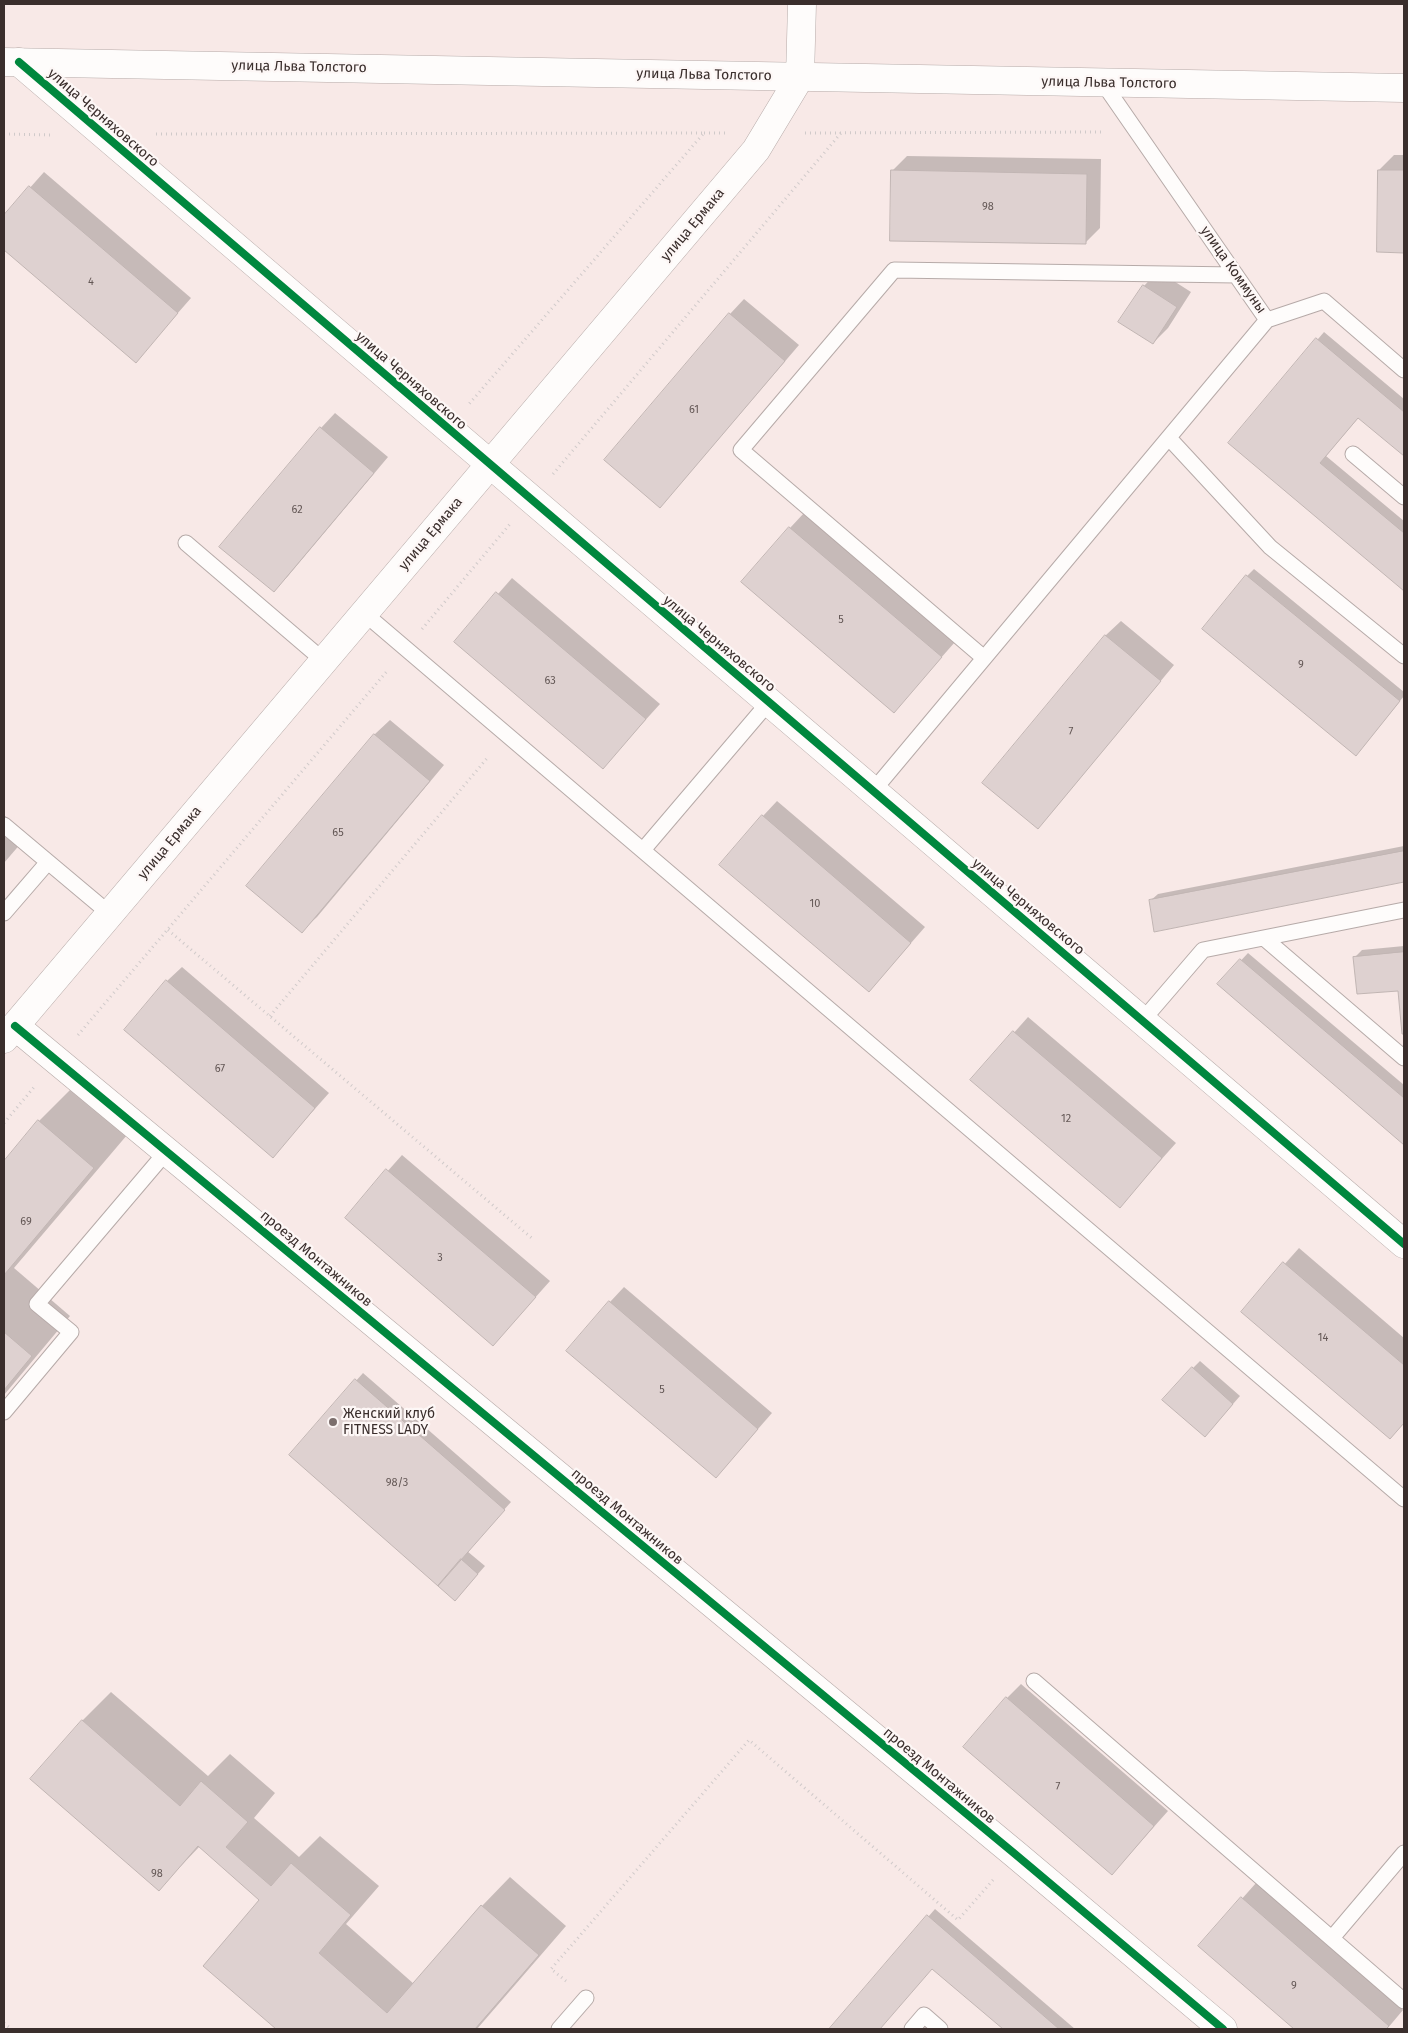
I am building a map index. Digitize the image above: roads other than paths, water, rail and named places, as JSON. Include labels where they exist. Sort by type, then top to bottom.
[{"type":"street","name":"улица Ермака","points":[[9,1032],[756,150],[800,77],[802,4]]},
{"type":"street","name":"улица Льва Толстого","points":[[11,62],[1404,88]]},
{"type":"street","name":"улица Черняховского","points":[[11,62],[104,135],[1404,1244]]},
{"type":"street","name":"проезд Монтажников","points":[[9,1032],[166,1151],[1015,1854],[1222,2029]]},
{"type":"lane","name":"улица Коммуны","points":[[1103,82],[1267,320],[1324,301],[1404,370]]},
{"type":"lane","points":[[984,658],[741,450],[894,270],[1236,275]]},
{"type":"lane","points":[[873,791],[1267,320]]},
{"type":"lane","points":[[1169,438],[1270,546],[1404,656]]},
{"type":"lane","points":[[1353,454],[1404,497]]},
{"type":"lane","points":[[186,543],[324,661]]},
{"type":"lane","points":[[364,613],[1404,1499]]},
{"type":"lane","points":[[643,850],[769,702]]},
{"type":"lane","points":[[4,825],[110,914]]},
{"type":"lane","points":[[4,913],[48,862]]},
{"type":"lane","points":[[1142,1020],[1202,950],[1404,910]]},
{"type":"lane","points":[[1264,938],[1404,1058]]},
{"type":"lane","points":[[4,1412],[71,1332],[37,1304],[166,1151]]},
{"type":"lane","points":[[1034,1681],[1404,2001]]},
{"type":"lane","points":[[1332,1938],[1404,1853]]},
{"type":"lane","points":[[559,2029],[586,1998]]},
{"type":"lane","points":[[912,2029],[924,2015],[940,2029]]},
{"type":"place","name":"Женский клуб FITNESS LADY","points":[[333,1422]]}]
